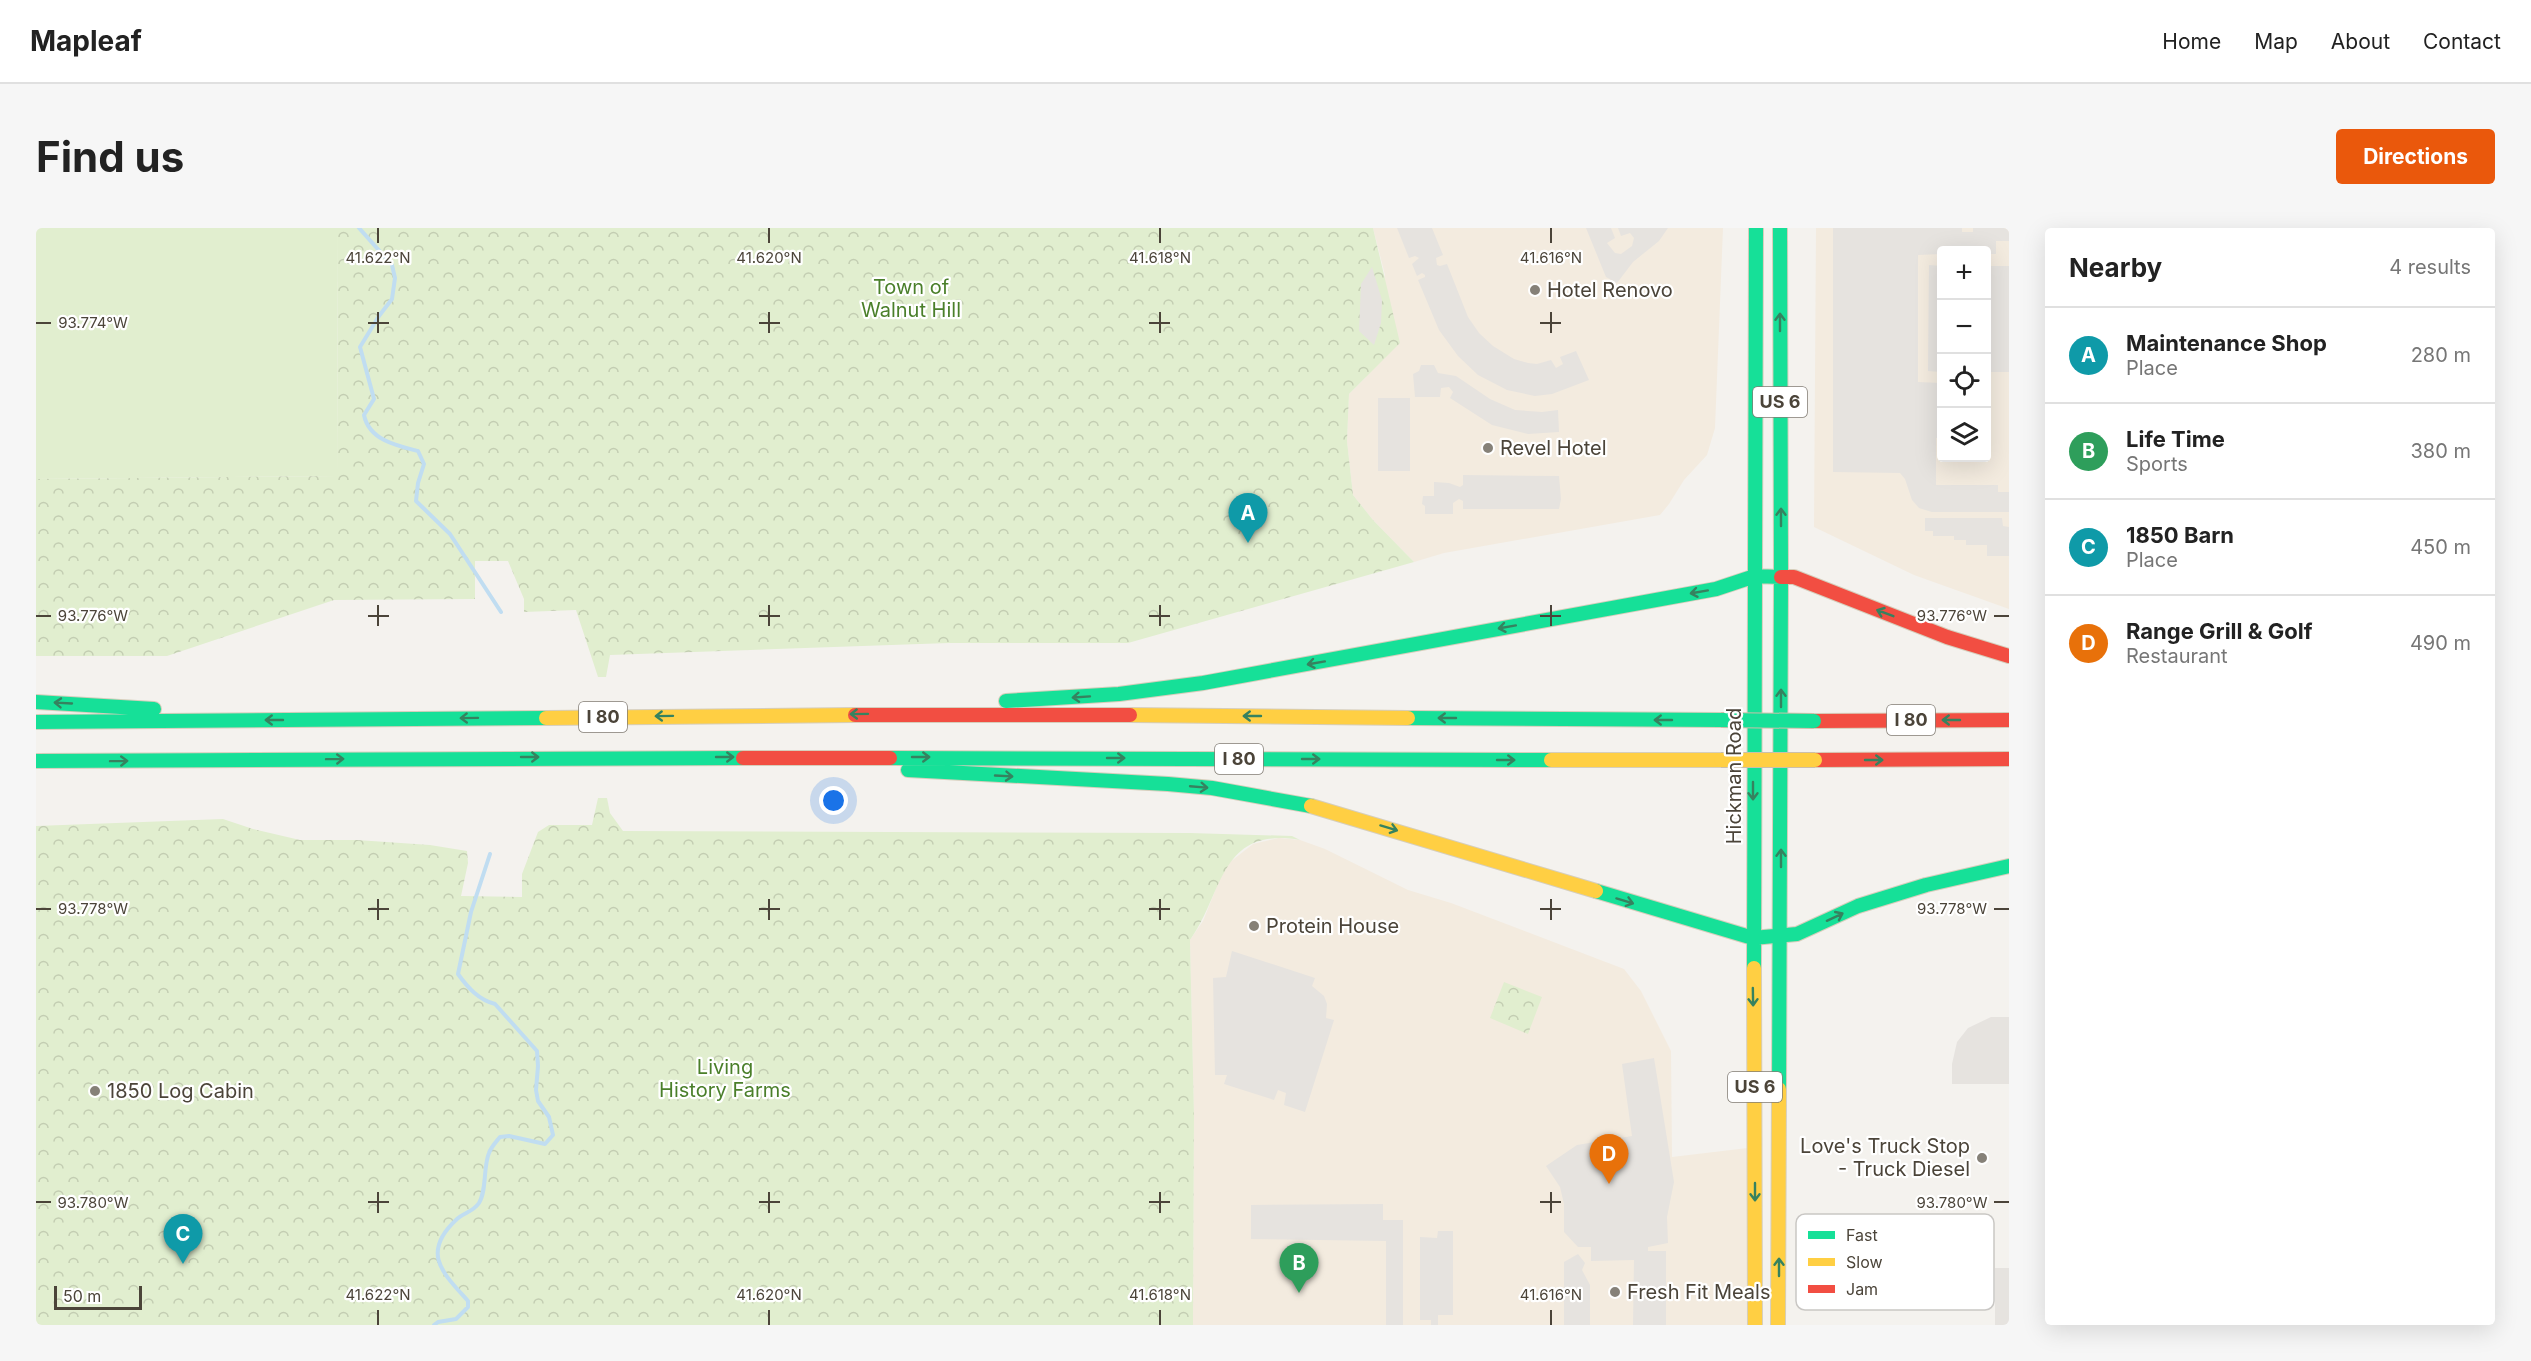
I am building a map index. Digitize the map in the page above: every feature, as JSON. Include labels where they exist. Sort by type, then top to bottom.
[{"type":"main road","name":"Hickman Road","points":[[1755,1325],[1753,938],[1756,228]]},
{"type":"main road","name":"US 6","points":[[1778,1325],[1780,228]]},
{"type":"main road","points":[[959,714],[1006,701],[1119,694],[1203,683],[1716,589],[1755,576],[1794,577],[1947,637],[2009,656]]},
{"type":"main road","points":[[36,702],[121,705],[247,720]]},
{"type":"main road","name":"I 80","points":[[36,722],[959,714],[1814,721],[2009,720]]},
{"type":"main road","points":[[758,757],[944,773],[1168,784],[1212,788],[1297,802],[1753,938],[1797,934],[1858,906],[1926,885],[2009,866]]},
{"type":"main road","name":"I 80","points":[[36,762],[758,757],[2009,759]]},
{"type":"shaded area","points":[[1373,228],[1723,228],[1715,428],[1707,455],[1684,480],[1660,515],[1444,553],[1414,562],[1373,520],[1353,495],[1347,441],[1349,394],[1366,377],[1385,275]]},
{"type":"shaded area","points":[[1397,228],[1432,228],[1443,255],[1436,258],[1437,265],[1447,264],[1468,317],[1479,333],[1493,346],[1514,359],[1528,363],[1537,364],[1551,360],[1556,368],[1563,364],[1560,357],[1576,351],[1589,380],[1552,394],[1535,396],[1507,390],[1478,375],[1458,356],[1439,330],[1418,280],[1425,275],[1422,273],[1417,276],[1412,264],[1419,258],[1415,256],[1409,258]]},
{"type":"shaded area","points":[[1586,228],[1611,228],[1615,238],[1607,243],[1615,253],[1621,254],[1632,246],[1634,238],[1630,233],[1621,236],[1618,228],[1668,228],[1659,241],[1633,262],[1617,283],[1606,277]]},
{"type":"shaded area","points":[[1816,228],[2009,228],[2009,609],[1914,575],[1814,527]]},
{"type":"shaded area","points":[[1833,228],[1962,228],[1962,232],[1973,232],[1973,228],[2009,228],[2009,241],[1996,241],[1996,254],[1991,254],[1991,246],[1937,246],[1937,254],[1918,255],[1918,382],[1937,383],[1936,485],[1998,485],[1998,492],[2009,492],[2009,512],[1932,512],[1919,508],[1912,500],[1905,479],[1900,473],[1833,472]]},
{"type":"shaded area","points":[[1929,265],[1937,266],[1937,372],[1928,371]]},
{"type":"shaded area","points":[[1991,266],[2009,266],[2009,372],[1991,372]]},
{"type":"shaded area","points":[[1372,267],[1382,300],[1381,323],[1374,345],[1359,331],[1361,284]]},
{"type":"shaded area","points":[[1421,365],[1434,365],[1438,373],[1456,376],[1490,399],[1515,410],[1542,412],[1558,410],[1559,432],[1528,434],[1492,425],[1450,398],[1453,392],[1449,387],[1441,388],[1440,397],[1415,397],[1413,374],[1419,371]]},
{"type":"shaded area","points":[[1378,398],[1410,398],[1410,471],[1378,471]]},
{"type":"shaded area","points":[[1463,475],[1559,476],[1561,499],[1559,509],[1463,509],[1463,501],[1459,499],[1453,503],[1453,514],[1425,514],[1425,506],[1422,504],[1423,496],[1434,496],[1434,482],[1449,483],[1460,487],[1463,485]]},
{"type":"shaded area","points":[[1925,518],[2002,518],[2003,526],[2009,527],[2009,556],[1987,556],[1987,545],[1966,545],[1966,540],[1954,540],[1954,536],[1933,536],[1933,531],[1925,531]]},
{"type":"shaded area","points":[[1279,838],[1300,840],[1325,849],[1408,890],[1451,903],[1624,969],[1641,991],[1671,1051],[1672,1157],[1756,1147],[1755,1325],[1193,1325],[1194,1115],[1190,940],[1203,921],[1225,866],[1253,844]]},
{"type":"shaded area","points":[[1232,951],[1315,978],[1312,986],[1324,996],[1327,1004],[1326,1018],[1334,1020],[1305,1112],[1284,1105],[1286,1093],[1278,1090],[1274,1100],[1224,1084],[1227,1075],[1215,1075],[1213,978],[1226,977]]},
{"type":"shaded area","points":[[1991,1017],[2009,1017],[2009,1084],[1952,1084],[1952,1064],[1957,1042],[1968,1028]]},
{"type":"shaded area","points":[[1654,1058],[1674,1182],[1667,1217],[1668,1243],[1648,1247],[1648,1251],[1666,1251],[1666,1325],[1633,1325],[1634,1260],[1591,1261],[1591,1247],[1578,1247],[1564,1232],[1564,1204],[1560,1187],[1546,1166],[1577,1145],[1632,1136],[1622,1064]]},
{"type":"shaded area","points":[[1383,1204],[1383,1220],[1403,1220],[1403,1325],[1386,1325],[1386,1241],[1251,1239],[1251,1205]]},
{"type":"shaded area","points":[[1438,1231],[1453,1231],[1453,1315],[1438,1315],[1438,1325],[1431,1325],[1431,1320],[1420,1320],[1420,1237],[1437,1238]]},
{"type":"shaded area","points":[[1578,1254],[1585,1263],[1582,1270],[1590,1285],[1590,1325],[1564,1325],[1564,1262]]},
{"type":"shaded area","points":[[1995,1268],[2009,1268],[2009,1325],[1995,1325]]},
{"type":"green space","points":[[36,228],[338,228],[337,476],[36,479]]},
{"type":"green space","name":"Town of Walnut Hill","points":[[338,228],[1373,228],[1400,343],[1349,394],[1347,441],[1353,495],[1373,520],[1414,562],[1128,643],[949,643],[610,655],[606,677],[598,677],[576,610],[524,612],[524,599],[508,561],[475,561],[475,599],[334,600],[167,656],[36,656],[36,479],[337,476]]},
{"type":"green space","name":"Living History Farms","points":[[598,798],[607,798],[610,813],[623,831],[1190,833],[1292,836],[1300,840],[1273,838],[1253,843],[1239,853],[1227,867],[1190,940],[1194,1115],[1193,1325],[36,1325],[36,826],[223,819],[300,840],[357,840],[430,845],[467,851],[468,863],[461,896],[522,897],[522,874],[538,832],[549,825],[592,825]]},
{"type":"green space","points":[[1504,982],[1542,997],[1528,1034],[1490,1018]]},
{"type":"waterway","points":[[359,228],[392,265],[395,278],[392,299],[360,347],[374,399],[364,415],[367,424],[385,440],[418,451],[424,464],[418,483],[416,501],[450,534],[501,612]]},
{"type":"waterway","points":[[434,1325],[438,1322],[456,1319],[468,1307],[468,1301],[444,1272],[438,1253],[440,1242],[446,1231],[457,1219],[479,1203],[491,1149],[500,1137],[509,1136],[545,1144],[553,1135],[549,1117],[538,1101],[537,1051],[495,1004],[474,993],[458,974],[471,912],[490,854]]},
{"type":"traffic: fast","points":[[1755,576],[1756,228]]},
{"type":"traffic: fast","points":[[1780,228],[1781,576]]},
{"type":"traffic: fast","points":[[1006,701],[1119,694],[1203,683],[1716,589],[1755,576],[1781,577]]},
{"type":"traffic: fast","points":[[1754,968],[1755,576]]},
{"type":"traffic: fast","points":[[1779,1089],[1781,576]]},
{"type":"traffic: fast","points":[[36,702],[154,709]]},
{"type":"traffic: fast","points":[[36,722],[546,718]]},
{"type":"traffic: fast","points":[[1408,718],[1721,720]]},
{"type":"traffic: fast","points":[[1721,720],[1814,721]]},
{"type":"traffic: fast","points":[[36,761],[743,758]]},
{"type":"traffic: fast","points":[[890,758],[1551,760]]},
{"type":"traffic: fast","points":[[908,770],[1168,784],[1212,788],[1311,806]]},
{"type":"traffic: fast","points":[[1596,891],[1753,938],[1797,934],[1858,906],[1926,885],[2009,866]]},
{"type":"traffic: slow","points":[[546,718],[855,715]]},
{"type":"traffic: slow","points":[[1130,715],[1408,718]]},
{"type":"traffic: slow","points":[[1551,760],[1721,760]]},
{"type":"traffic: slow","points":[[1721,760],[1815,760]]},
{"type":"traffic: slow","points":[[1311,806],[1596,891]]},
{"type":"traffic: slow","points":[[1754,968],[1755,1325]]},
{"type":"traffic: slow","points":[[1778,1325],[1779,1089]]},
{"type":"traffic: jam","points":[[1781,577],[1794,577],[1947,637],[2009,656]]},
{"type":"traffic: jam","points":[[855,715],[1130,715]]},
{"type":"traffic: jam","points":[[1814,721],[2009,720]]},
{"type":"traffic: jam","points":[[743,758],[890,758]]},
{"type":"traffic: jam","points":[[1815,760],[2009,759]]},
{"type":"place","name":"Hotel Renovo","points":[[1535,290]]},
{"type":"place","name":"Revel Hotel","points":[[1488,448]]},
{"type":"place","name":"Maintenance Shop","points":[[1248,543]]},
{"type":"place","name":"Protein House","points":[[1254,926]]},
{"type":"place","name":"1850 Log Cabin","points":[[95,1091]]},
{"type":"place","name":"Love's Truck Stop - Truck Diesel","points":[[1982,1158]]},
{"type":"place","name":"Range Grill & Golf","points":[[1609,1184]]},
{"type":"place","name":"1850 Barn","points":[[183,1264]]},
{"type":"place","name":"Fresh Fit Meals","points":[[1615,1292]]},
{"type":"place","name":"Life Time","points":[[1299,1293]]}]
